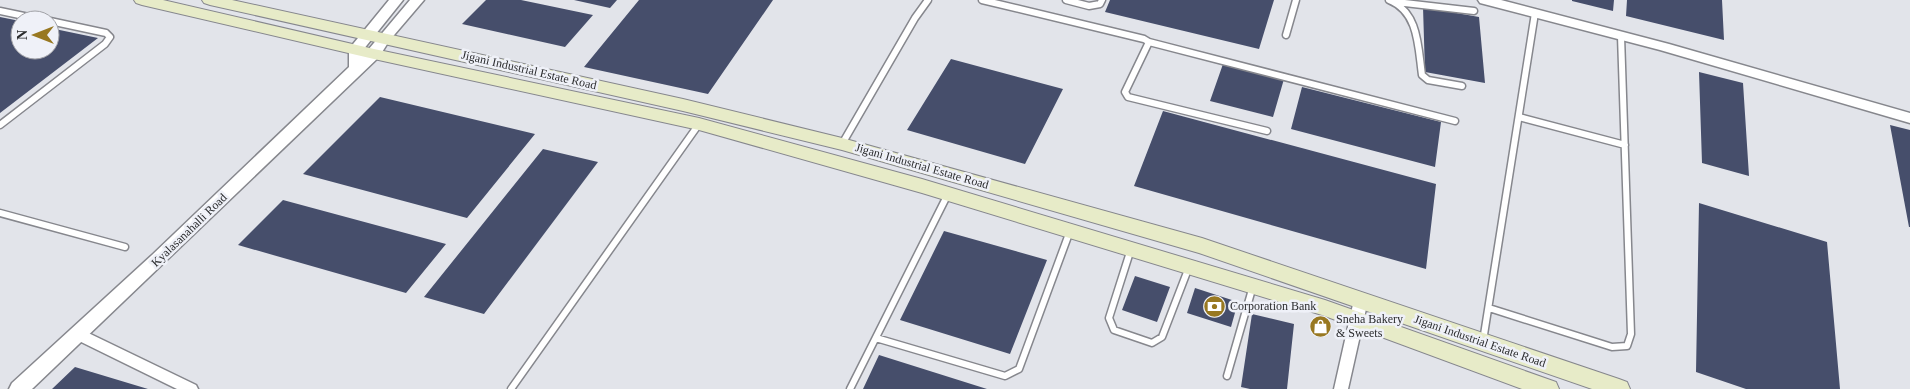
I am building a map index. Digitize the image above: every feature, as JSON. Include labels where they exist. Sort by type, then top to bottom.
[{"type":"main road","name":"Jigani Industrial Estate Road","points":[[142,0],[374,54],[699,124],[948,194],[1254,286],[1356,319],[1548,389]]},
{"type":"main road","name":"Jigani Industrial Estate Road","points":[[210,0],[683,105],[842,144],[1202,246],[1619,389]]},
{"type":"street","points":[[376,36],[396,0]]},
{"type":"street","points":[[356,69],[356,49],[376,36],[417,0]]},
{"type":"street","points":[[1485,0],[1621,36],[1910,118]]},
{"type":"street","name":"Kyalasanahalli Road","points":[[20,389],[374,54],[376,36]]},
{"type":"street","points":[[1341,389],[1361,300]]},
{"type":"street","points":[[78,334],[191,389]]},
{"type":"lane","points":[[842,144],[915,18],[928,0]]},
{"type":"lane","points":[[982,0],[1144,39],[1149,42],[1455,121]]},
{"type":"lane","points":[[1066,0],[1089,6],[1100,4],[1102,0]]},
{"type":"lane","points":[[1286,35],[1296,0]]},
{"type":"lane","points":[[1389,0],[1474,11]]},
{"type":"lane","points":[[1396,2],[1406,11],[1414,24],[1422,76],[1428,80],[1462,86]]},
{"type":"lane","points":[[1483,342],[1535,13]]},
{"type":"lane","points":[[0,125],[105,44],[110,37],[106,33],[60,24]]},
{"type":"lane","points":[[1489,308],[1612,347],[1627,346],[1631,334],[1621,36]]},
{"type":"lane","points":[[1149,42],[1125,92],[1128,97],[1267,131]]},
{"type":"lane","points":[[1519,117],[1625,145]]},
{"type":"lane","points":[[511,389],[699,124]]},
{"type":"lane","points":[[850,389],[948,194]]},
{"type":"lane","points":[[0,213],[125,247]]},
{"type":"lane","points":[[876,338],[1005,376],[1019,369],[1070,231]]},
{"type":"lane","points":[[1131,249],[1109,318],[1114,330],[1152,343],[1162,337],[1189,267]]},
{"type":"lane","points":[[1227,376],[1254,286]]},
{"type":"building","points":[[486,0],[521,0],[593,15],[565,47],[462,24]]},
{"type":"building","points":[[574,0],[617,0],[610,8]]},
{"type":"building","points":[[639,0],[773,0],[708,94],[584,67]]},
{"type":"building","points":[[1110,0],[1274,0],[1259,49],[1105,12]]},
{"type":"building","points":[[1572,0],[1614,0],[1613,11],[1572,1]]},
{"type":"building","points":[[1627,0],[1722,0],[1724,40],[1626,16]]},
{"type":"building","points":[[1423,7],[1479,17],[1485,83],[1425,72]]},
{"type":"building","points":[[0,17],[10,19],[10,60],[60,60],[60,30],[98,38],[0,113]]},
{"type":"building","points":[[951,59],[1063,89],[1025,164],[907,130]]},
{"type":"building","points":[[1223,64],[1284,79],[1273,117],[1210,101]]},
{"type":"building","points":[[1699,72],[1743,83],[1749,176],[1702,163]]},
{"type":"building","points":[[1302,87],[1441,122],[1435,167],[1291,129]]},
{"type":"building","points":[[380,97],[535,134],[467,218],[303,174]]},
{"type":"building","points":[[1163,111],[1436,184],[1426,269],[1134,186]]},
{"type":"building","points":[[1890,125],[1910,130],[1910,227],[1909,227]]},
{"type":"building","points":[[543,149],[598,162],[484,314],[424,297]]},
{"type":"building","points":[[283,200],[446,244],[406,293],[238,245]]},
{"type":"building","points":[[1699,203],[1827,242],[1840,389],[1746,389],[1696,372]]},
{"type":"building","points":[[944,231],[1047,260],[1010,354],[900,320]]},
{"type":"building","points":[[1135,276],[1170,287],[1157,322],[1122,310]]},
{"type":"building","points":[[1195,288],[1238,302],[1231,327],[1187,313]]},
{"type":"building","points":[[1252,314],[1294,324],[1287,389],[1250,389],[1241,387]]},
{"type":"building","points":[[879,355],[987,389],[863,389]]},
{"type":"building","points":[[75,367],[148,389],[52,389]]},
{"type":"place","name":"Corporation Bank","points":[[1214,306]]},
{"type":"place","name":"Sneha Bakery & Sweets","points":[[1320,326]]}]
